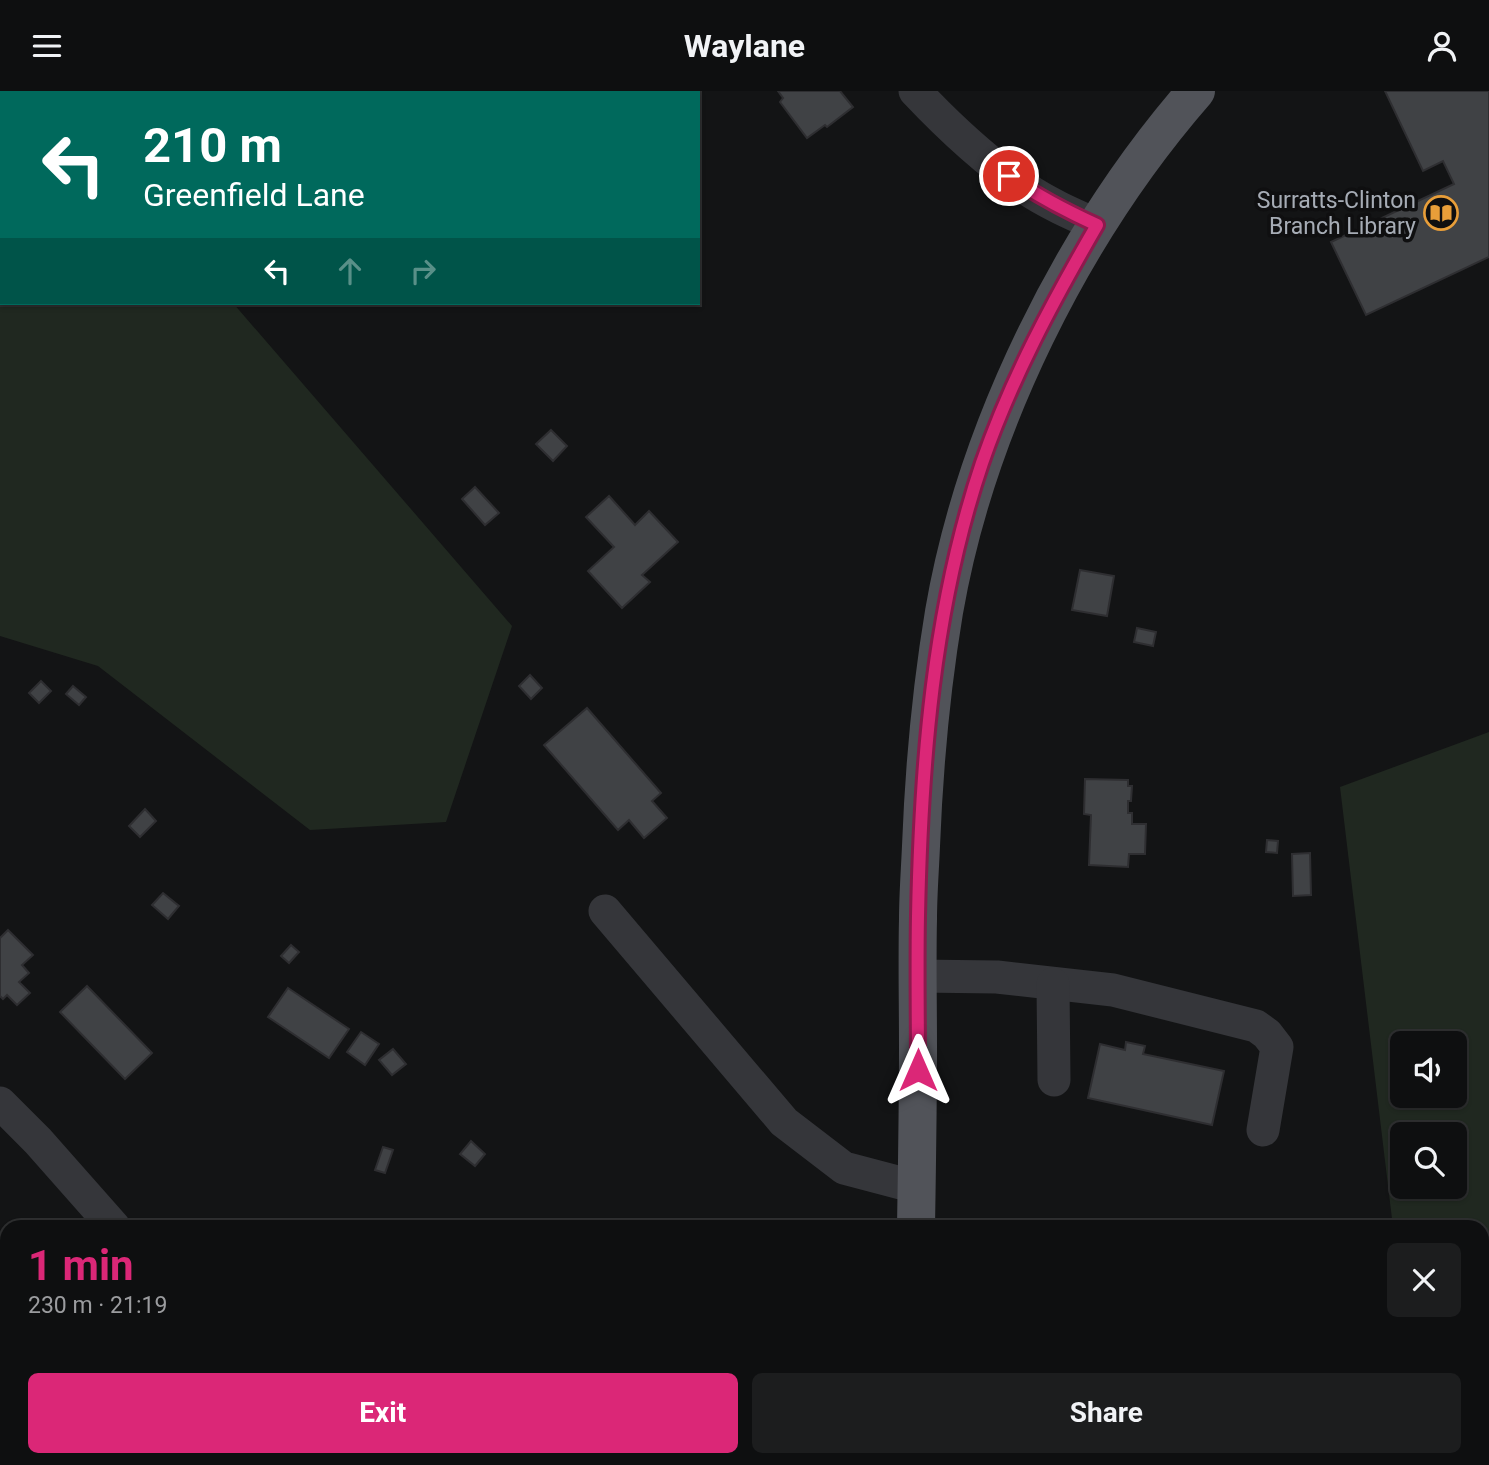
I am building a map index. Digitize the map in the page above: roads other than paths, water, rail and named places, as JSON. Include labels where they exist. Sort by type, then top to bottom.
[{"type":"main road","points":[[916,1220],[918,916],[928,724],[944,611],[960,540],[982,464],[1004,405],[1063,283],[1097,225],[1141,159],[1196,91]]},
{"type":"street","points":[[915,91],[992,164],[1058,207],[1097,225]]},
{"type":"street","points":[[605,911],[783,1122],[844,1168],[916,1187]]},
{"type":"street","points":[[918,976],[997,977],[1113,990],[1256,1026],[1267,1034],[1277,1047],[1263,1130]]},
{"type":"street","points":[[1053,983],[1055,1080]]},
{"type":"street","points":[[0,1103],[108,1220]]},
{"type":"place","name":"Surratts-Clinton Branch Library","points":[[1441,213]]}]
